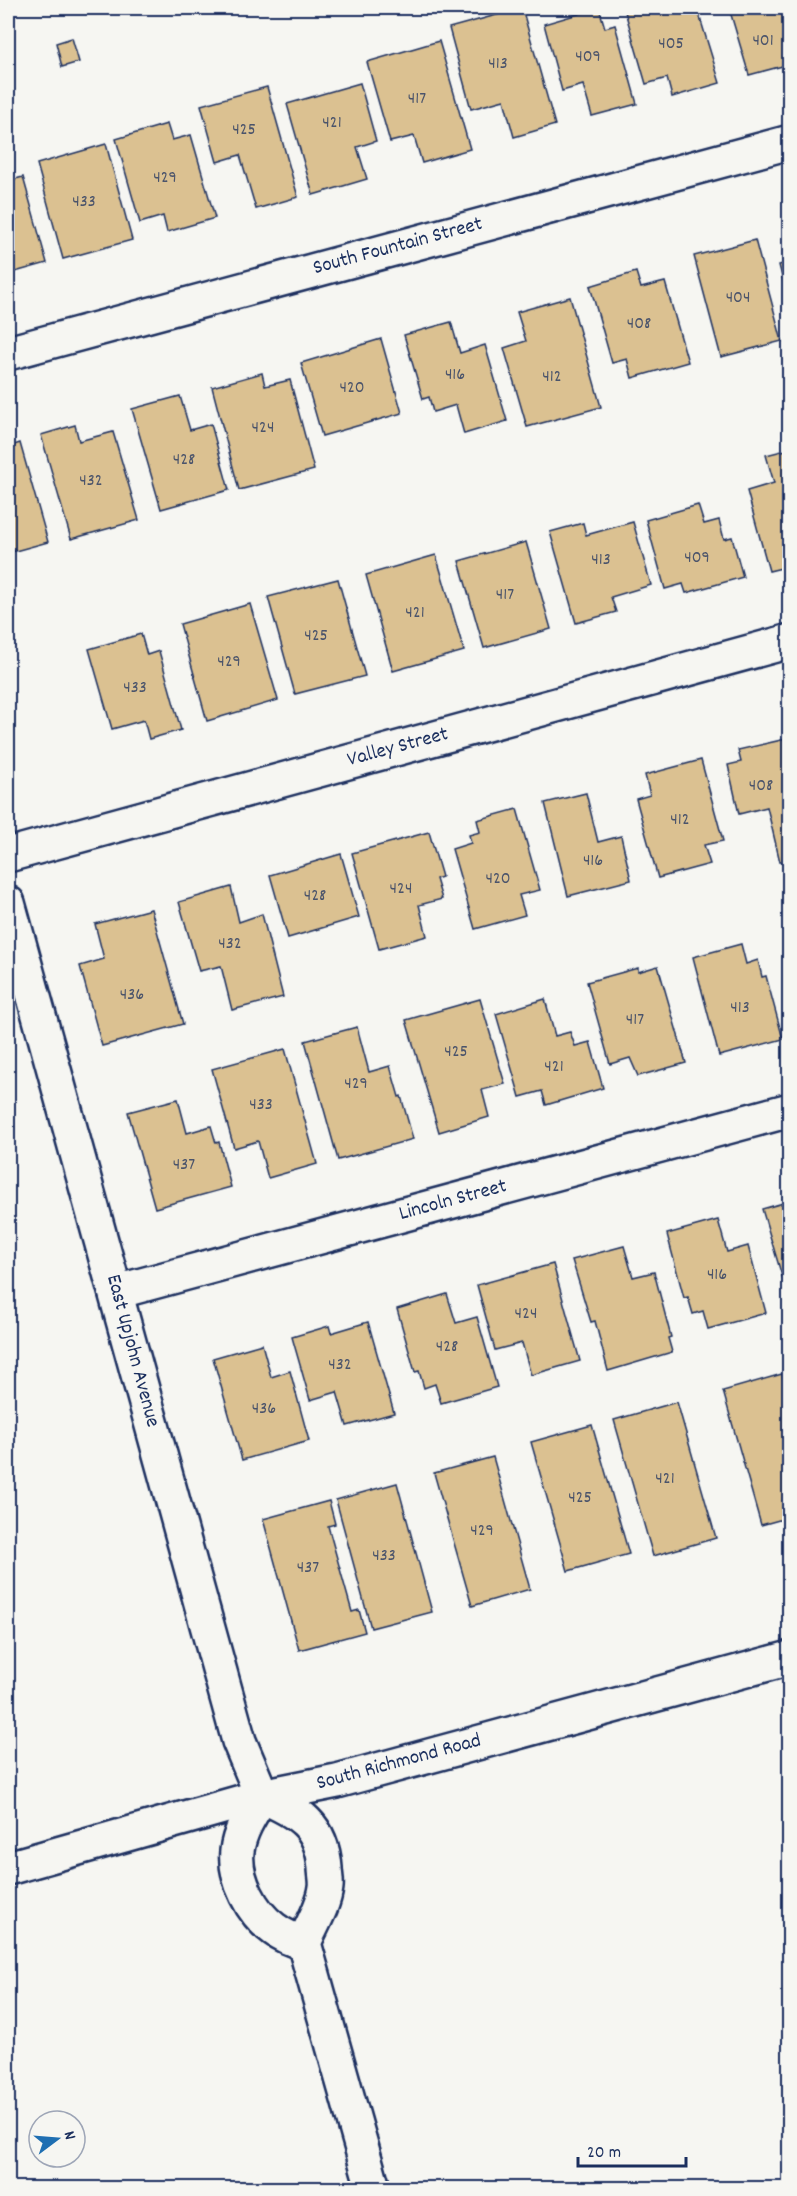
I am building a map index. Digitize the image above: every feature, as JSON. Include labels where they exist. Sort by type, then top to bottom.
[{"type":"street","name":"South Fountain Street","points":[[8,353],[789,142]]},
{"type":"street","name":"Valley Street","points":[[8,855],[789,641]]},
{"type":"street","name":"East Upjohn Avenue","points":[[8,903],[239,1743],[262,1796]]},
{"type":"street","name":"Lincoln Street","points":[[116,1292],[789,1110]]},
{"type":"street","name":"South Richmond Road","points":[[8,1868],[262,1796],[337,1781],[789,1658]]},
{"type":"street","points":[[304,1943],[288,1938],[273,1929],[260,1916],[242,1884],[237,1865],[237,1851],[249,1815],[262,1796],[286,1806],[305,1819],[319,1838],[324,1860],[326,1887],[304,1943],[373,2188]]},
{"type":"building","points":[[522,8],[555,125],[514,137],[504,100],[471,109],[449,28]]},
{"type":"building","points":[[599,8],[605,28],[615,25],[637,104],[592,116],[583,85],[562,91],[544,24]]},
{"type":"building","points":[[624,8],[697,8],[720,83],[672,97],[667,78],[646,84]]},
{"type":"building","points":[[729,8],[789,8],[790,40],[784,42],[790,64],[749,75]]},
{"type":"building","points":[[72,38],[79,62],[62,67],[56,43]]},
{"type":"building","points":[[439,41],[470,149],[422,163],[414,136],[390,142],[367,62]]},
{"type":"building","points":[[360,83],[376,141],[357,147],[367,179],[313,195],[287,104]]},
{"type":"building","points":[[267,87],[298,197],[256,209],[240,155],[217,162],[201,105]]},
{"type":"building","points":[[167,124],[172,140],[191,135],[215,218],[167,232],[163,216],[140,223],[116,139]]},
{"type":"building","points":[[106,144],[132,240],[63,259],[37,164]]},
{"type":"building","points":[[23,177],[47,263],[8,274],[8,181]]},
{"type":"building","points":[[755,240],[782,341],[721,357],[694,256]]},
{"type":"building","points":[[790,262],[790,308],[779,265]]},
{"type":"building","points":[[636,272],[641,288],[665,282],[688,362],[632,378],[627,359],[612,363],[590,286]]},
{"type":"building","points":[[570,297],[601,407],[527,427],[504,348],[526,341],[517,312]]},
{"type":"building","points":[[451,322],[460,353],[485,345],[507,421],[464,434],[456,405],[433,412],[429,397],[423,399],[404,335]]},
{"type":"building","points":[[381,339],[402,413],[322,436],[301,363]]},
{"type":"building","points":[[262,373],[265,386],[290,380],[314,470],[239,490],[212,387]]},
{"type":"building","points":[[180,396],[190,430],[211,424],[229,490],[161,509],[132,409]]},
{"type":"building","points":[[75,425],[79,441],[113,432],[139,520],[71,539],[41,435]]},
{"type":"building","points":[[20,443],[48,542],[8,553],[8,447]]},
{"type":"building","points":[[790,449],[790,566],[769,571],[747,491],[774,483],[766,455]]},
{"type":"building","points":[[698,505],[704,524],[719,520],[724,539],[732,537],[743,577],[686,593],[683,584],[665,589],[646,520]]},
{"type":"building","points":[[633,522],[651,585],[611,597],[616,612],[576,623],[550,532],[583,523],[586,535]]},
{"type":"building","points":[[526,542],[551,629],[484,648],[459,561]]},
{"type":"building","points":[[436,555],[464,651],[393,671],[366,575]]},
{"type":"building","points":[[338,579],[365,676],[295,694],[268,597]]},
{"type":"building","points":[[250,604],[278,700],[207,721],[180,624]]},
{"type":"building","points":[[141,634],[147,655],[159,651],[181,730],[149,739],[144,720],[112,729],[89,649]]},
{"type":"building","points":[[786,739],[790,751],[790,860],[780,862],[767,807],[739,814],[728,765],[741,762],[738,750]]},
{"type":"building","points":[[701,760],[723,841],[704,845],[710,864],[658,878],[636,799],[650,795],[645,775]]},
{"type":"building","points":[[586,793],[598,842],[621,836],[631,880],[568,896],[545,803]]},
{"type":"building","points":[[517,809],[540,890],[519,895],[525,915],[475,929],[452,849],[471,843],[469,835],[480,832],[477,820]]},
{"type":"building","points":[[429,832],[442,877],[436,879],[442,899],[419,905],[427,936],[379,949],[352,853]]},
{"type":"building","points":[[341,854],[359,917],[288,938],[270,875]]},
{"type":"building","points":[[231,887],[239,922],[262,914],[283,997],[232,1010],[221,966],[199,971],[179,902]]},
{"type":"building","points":[[151,909],[183,1024],[102,1046],[80,966],[104,959],[95,924]]},
{"type":"building","points":[[741,944],[746,964],[758,960],[762,977],[766,976],[783,1039],[719,1056],[693,957]]},
{"type":"building","points":[[658,966],[686,1063],[638,1076],[630,1058],[610,1064],[587,982],[638,968],[638,972]]},
{"type":"building","points":[[480,999],[505,1084],[482,1090],[489,1117],[439,1132],[406,1020]]},
{"type":"building","points":[[545,999],[555,1036],[570,1032],[575,1046],[590,1042],[603,1088],[546,1105],[542,1091],[520,1097],[496,1014]]},
{"type":"building","points":[[357,1027],[369,1072],[390,1066],[413,1139],[338,1160],[305,1041]]},
{"type":"building","points":[[285,1049],[317,1164],[268,1178],[258,1141],[234,1148],[212,1069]]},
{"type":"building","points":[[178,1099],[187,1133],[211,1126],[216,1143],[219,1142],[231,1187],[155,1208],[128,1112]]},
{"type":"building","points":[[790,1201],[790,1303],[762,1209]]},
{"type":"building","points":[[718,1220],[727,1252],[748,1246],[766,1313],[708,1329],[703,1311],[693,1314],[688,1297],[684,1298],[667,1234]]},
{"type":"building","points":[[624,1246],[633,1277],[654,1272],[671,1337],[668,1338],[672,1352],[608,1371],[595,1321],[591,1322],[572,1260]]},
{"type":"building","points":[[553,1264],[580,1361],[531,1375],[522,1343],[495,1350],[477,1285]]},
{"type":"building","points":[[447,1294],[456,1323],[477,1317],[497,1387],[441,1403],[435,1384],[424,1388],[419,1371],[415,1372],[397,1309]]},
{"type":"building","points":[[368,1322],[394,1413],[347,1426],[337,1392],[310,1400],[292,1337],[329,1326],[331,1333]]},
{"type":"building","points":[[262,1344],[271,1377],[290,1371],[309,1441],[242,1460],[213,1358]]},
{"type":"building","points":[[782,1374],[790,1402],[790,1517],[761,1525],[723,1391]]},
{"type":"building","points":[[677,1402],[716,1538],[653,1556],[614,1420]]},
{"type":"building","points":[[592,1425],[629,1554],[568,1571],[531,1442]]},
{"type":"building","points":[[493,1457],[530,1589],[472,1606],[434,1473]]},
{"type":"building","points":[[397,1483],[432,1612],[371,1628],[336,1500]]},
{"type":"building","points":[[329,1501],[335,1524],[328,1526],[352,1612],[359,1610],[365,1632],[299,1650],[263,1519]]}]
